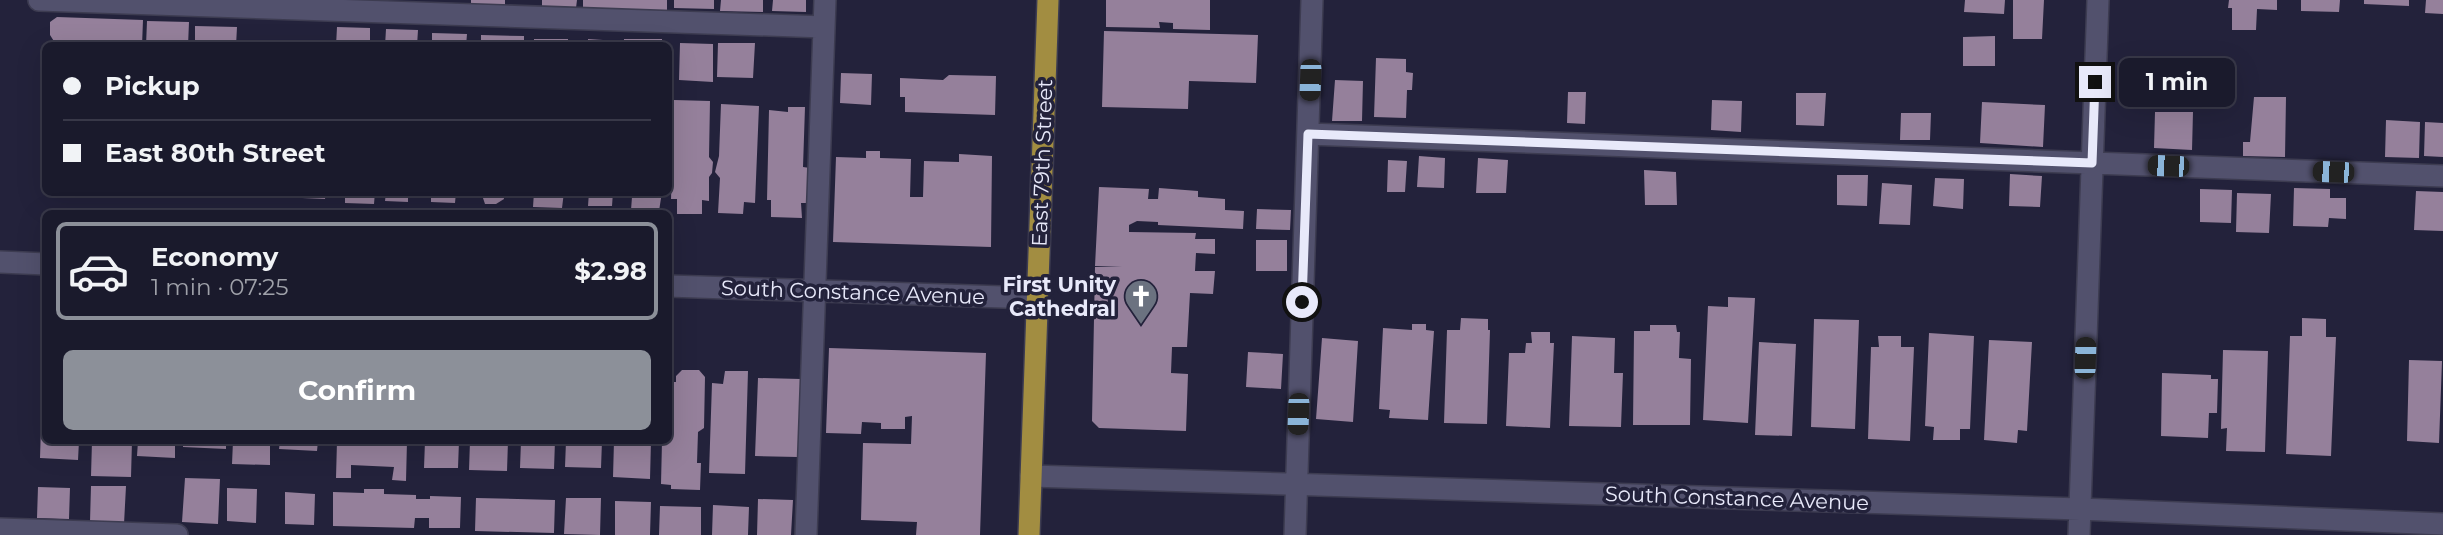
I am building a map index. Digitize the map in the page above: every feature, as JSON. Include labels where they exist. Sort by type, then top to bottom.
[{"type":"main road","name":"East 79th Street","points":[[1029,535],[1048,0]]},
{"type":"street","points":[[39,0],[824,27]]},
{"type":"street","points":[[806,535],[825,0]]},
{"type":"street","points":[[1294,535],[1312,0]]},
{"type":"street","points":[[2079,535],[2098,0]]},
{"type":"street","points":[[1308,134],[2443,176]]},
{"type":"street","points":[[0,262],[42,264]]},
{"type":"street","name":"South Constance Avenue","points":[[672,286],[1037,299]]},
{"type":"street","name":"South Constance Avenue","points":[[1031,475],[2080,509],[2443,524]]},
{"type":"street","points":[[0,529],[177,535]]},
{"type":"building","points":[[471,0],[505,0],[505,6],[471,5]]},
{"type":"building","points":[[542,0],[577,0],[576,8],[542,8]]},
{"type":"building","points":[[583,0],[667,0],[667,11],[583,8]]},
{"type":"building","points":[[674,0],[714,0],[714,9],[674,8]]},
{"type":"building","points":[[721,0],[763,0],[763,12],[720,11]]},
{"type":"building","points":[[773,0],[806,0],[806,12],[772,11]]},
{"type":"building","points":[[1106,0],[1210,0],[1210,30],[1173,29],[1173,23],[1159,22],[1160,28],[1106,27]]},
{"type":"building","points":[[1965,0],[2005,0],[2004,14],[1964,12]]},
{"type":"building","points":[[2013,0],[2044,0],[2042,39],[2013,39]]},
{"type":"building","points":[[2229,0],[2277,0],[2277,10],[2257,9],[2256,30],[2232,30],[2232,8],[2228,8]]},
{"type":"building","points":[[2301,0],[2340,0],[2339,12],[2301,11]]},
{"type":"building","points":[[2364,0],[2409,0],[2409,6],[2364,4]]},
{"type":"building","points":[[2426,0],[2443,0],[2443,14],[2425,13]]},
{"type":"building","points":[[57,17],[143,20],[142,42],[54,42],[50,35],[50,22]]},
{"type":"building","points":[[147,21],[189,22],[188,42],[146,42]]},
{"type":"building","points":[[195,26],[237,27],[236,42],[195,42]]},
{"type":"building","points":[[337,27],[370,28],[370,42],[336,42]]},
{"type":"building","points":[[386,29],[418,30],[417,42],[385,42]]},
{"type":"building","points":[[1104,31],[1258,35],[1256,83],[1189,81],[1188,109],[1102,107]]},
{"type":"building","points":[[432,33],[467,34],[466,42],[432,42]]},
{"type":"building","points":[[481,35],[524,36],[524,42],[481,42]]},
{"type":"building","points":[[1995,36],[1995,66],[1963,66],[1963,37]]},
{"type":"building","points":[[534,39],[568,39],[568,42],[534,42]]},
{"type":"building","points":[[588,39],[618,41],[618,42],[588,42]]},
{"type":"building","points":[[624,39],[662,39],[662,42],[624,42]]},
{"type":"building","points":[[680,43],[713,44],[713,82],[679,80]]},
{"type":"building","points":[[718,43],[755,43],[753,78],[717,77]]},
{"type":"building","points":[[1376,58],[1406,59],[1406,72],[1413,73],[1412,90],[1407,90],[1406,118],[1374,117]]},
{"type":"building","points":[[841,73],[872,74],[871,105],[840,103]]},
{"type":"building","points":[[949,75],[996,76],[995,115],[905,112],[905,97],[900,97],[900,78],[943,80]]},
{"type":"building","points":[[1335,80],[1363,81],[1362,121],[1332,121]]},
{"type":"building","points":[[1568,92],[1586,92],[1585,124],[1567,123]]},
{"type":"building","points":[[1796,93],[1826,93],[1824,126],[1796,125]]},
{"type":"building","points":[[2254,97],[2286,97],[2285,157],[2243,156],[2243,142],[2250,142]]},
{"type":"building","points":[[674,100],[710,101],[709,157],[713,162],[709,177],[709,201],[702,200],[702,214],[677,214],[677,199],[671,199]]},
{"type":"building","points":[[1712,100],[1742,101],[1741,132],[1711,130]]},
{"type":"building","points":[[1982,102],[2045,105],[2043,147],[1980,143]]},
{"type":"building","points":[[721,104],[759,106],[755,203],[744,202],[743,214],[718,213],[720,178],[715,172],[719,156]]},
{"type":"building","points":[[788,107],[805,107],[803,167],[810,168],[809,203],[801,203],[802,218],[771,217],[771,200],[767,200],[769,110],[788,112]]},
{"type":"building","points":[[2155,112],[2193,112],[2192,150],[2154,148]]},
{"type":"building","points":[[1901,113],[1931,113],[1930,140],[1900,140]]},
{"type":"building","points":[[2386,120],[2420,122],[2419,158],[2385,157]]},
{"type":"building","points":[[2425,122],[2443,123],[2443,157],[2424,156]]},
{"type":"building","points":[[866,151],[880,151],[880,158],[911,159],[910,197],[923,197],[924,161],[959,162],[959,154],[992,156],[991,247],[833,242],[836,157],[866,158]]},
{"type":"building","points":[[1419,156],[1445,158],[1444,188],[1417,187]]},
{"type":"building","points":[[1478,158],[1508,160],[1506,193],[1476,193]]},
{"type":"building","points":[[1388,160],[1407,161],[1405,192],[1387,192]]},
{"type":"building","points":[[1644,170],[1676,172],[1677,205],[1645,205]]},
{"type":"building","points":[[2010,174],[2042,176],[2040,207],[2009,206]]},
{"type":"building","points":[[1837,175],[1868,175],[1867,206],[1837,205]]},
{"type":"building","points":[[1935,178],[1964,179],[1963,209],[1933,206]]},
{"type":"building","points":[[1882,183],[1912,185],[1910,225],[1879,224]]},
{"type":"building","points":[[1099,187],[1149,189],[1148,199],[1158,199],[1159,188],[1198,191],[1198,197],[1225,199],[1225,210],[1244,211],[1243,229],[1158,225],[1158,222],[1137,221],[1129,225],[1129,232],[1196,233],[1195,239],[1215,239],[1215,254],[1196,253],[1195,271],[1215,271],[1213,294],[1190,293],[1187,347],[1172,347],[1171,373],[1188,374],[1186,431],[1099,428],[1092,421],[1095,267],[1122,267],[1095,266]]},
{"type":"building","points":[[2294,188],[2330,189],[2330,198],[2346,198],[2346,219],[2329,218],[2328,227],[2293,226]]},
{"type":"building","points":[[2200,189],[2232,190],[2231,223],[2200,222]]},
{"type":"building","points":[[2416,191],[2443,192],[2443,231],[2414,230]]},
{"type":"building","points":[[2237,193],[2271,194],[2269,233],[2236,232]]},
{"type":"building","points":[[268,196],[268,198],[241,197]]},
{"type":"building","points":[[302,196],[325,196],[325,199]]},
{"type":"building","points":[[345,196],[375,196],[374,204],[345,203]]},
{"type":"building","points":[[386,196],[408,196],[408,202],[385,201]]},
{"type":"building","points":[[431,196],[456,196],[455,203],[431,202]]},
{"type":"building","points":[[482,196],[504,196],[504,199],[496,204],[485,204]]},
{"type":"building","points":[[534,196],[564,196],[562,208],[533,207]]},
{"type":"building","points":[[589,196],[613,196],[612,206],[588,206]]},
{"type":"building","points":[[619,196],[661,196],[659,210],[631,210],[632,197]]},
{"type":"building","points":[[1257,209],[1291,210],[1290,230],[1256,229]]},
{"type":"building","points":[[1256,240],[1287,240],[1287,271],[1256,271]]},
{"type":"building","points":[[1728,297],[1755,298],[1748,423],[1703,420],[1708,306],[1728,307]]},
{"type":"building","points":[[1461,318],[1488,319],[1490,330],[1487,424],[1444,423],[1447,330],[1460,330]]},
{"type":"building","points":[[2302,318],[2326,319],[2326,337],[2336,337],[2331,456],[2286,454],[2290,336],[2302,336]]},
{"type":"building","points":[[1814,319],[1859,320],[1855,429],[1811,427]]},
{"type":"building","points":[[1412,324],[1426,324],[1426,330],[1434,331],[1428,420],[1389,418],[1390,410],[1379,409],[1383,328],[1412,330]]},
{"type":"building","points":[[1650,325],[1676,325],[1677,332],[1680,332],[1679,358],[1691,359],[1690,425],[1633,425],[1634,331],[1650,331]]},
{"type":"building","points":[[1531,332],[1550,332],[1550,343],[1554,343],[1550,428],[1506,426],[1509,353],[1525,353],[1526,343],[1532,343]]},
{"type":"building","points":[[1929,333],[1974,336],[1970,429],[1960,429],[1960,440],[1933,440],[1934,427],[1925,426]]},
{"type":"building","points":[[1572,336],[1615,338],[1614,373],[1623,373],[1621,427],[1569,426]]},
{"type":"building","points":[[1878,336],[1901,336],[1901,347],[1914,347],[1910,441],[1868,439],[1871,347],[1879,347]]},
{"type":"building","points":[[1322,338],[1358,341],[1353,422],[1316,419]]},
{"type":"building","points":[[1989,340],[2032,342],[2027,431],[2018,430],[2017,443],[1984,440]]},
{"type":"building","points":[[1759,342],[1796,344],[1792,436],[1755,435]]},
{"type":"building","points":[[829,348],[986,353],[980,535],[916,535],[917,522],[861,520],[863,443],[911,444],[912,416],[905,417],[905,429],[881,429],[881,423],[862,422],[861,434],[826,433]]},
{"type":"building","points":[[2223,350],[2268,351],[2265,452],[2226,451],[2227,428],[2221,429]]},
{"type":"building","points":[[1248,352],[1283,354],[1281,389],[1246,387]]},
{"type":"building","points":[[2409,360],[2442,361],[2439,443],[2407,441]]},
{"type":"building","points":[[682,370],[699,370],[705,377],[704,428],[698,432],[700,490],[671,489],[671,485],[661,484],[662,444],[672,444],[672,382],[676,382],[676,376]]},
{"type":"building","points":[[725,371],[748,371],[745,474],[709,473],[712,383],[723,384]]},
{"type":"building","points":[[2162,373],[2211,375],[2211,379],[2218,379],[2217,413],[2209,413],[2208,438],[2161,436]]},
{"type":"building","points":[[758,378],[801,379],[798,457],[755,456]]},
{"type":"building","points":[[42,393],[42,444],[79,444],[78,460],[40,458]]},
{"type":"building","points":[[92,444],[132,444],[131,477],[91,476]]},
{"type":"building","points":[[138,444],[175,444],[175,458],[137,456]]},
{"type":"building","points":[[183,444],[226,444],[226,449],[183,447]]},
{"type":"building","points":[[233,444],[270,444],[270,465],[232,464]]},
{"type":"building","points":[[280,444],[318,444],[317,451],[279,449]]},
{"type":"building","points":[[337,444],[407,444],[406,481],[392,480],[394,467],[351,465],[351,478],[336,478]]},
{"type":"building","points":[[425,444],[459,444],[458,468],[424,468]]},
{"type":"building","points":[[470,444],[508,444],[507,471],[469,470]]},
{"type":"building","points":[[521,444],[555,444],[554,469],[520,468]]},
{"type":"building","points":[[566,444],[602,444],[601,468],[565,467]]},
{"type":"building","points":[[614,444],[651,444],[650,479],[613,477]]},
{"type":"building","points":[[185,478],[220,479],[218,524],[182,522]]},
{"type":"building","points":[[91,486],[126,486],[124,524],[90,522]]},
{"type":"building","points":[[38,487],[70,488],[69,519],[37,518]]},
{"type":"building","points":[[227,488],[257,489],[256,523],[227,521]]},
{"type":"building","points":[[364,489],[384,489],[384,494],[416,495],[416,499],[430,499],[430,496],[461,497],[460,528],[429,528],[429,518],[415,518],[414,528],[333,526],[333,492],[364,493]]},
{"type":"building","points":[[285,492],[315,494],[314,525],[285,524]]},
{"type":"building","points":[[476,498],[555,500],[554,533],[475,531]]},
{"type":"building","points":[[566,498],[601,498],[600,535],[564,534]]},
{"type":"building","points":[[758,499],[793,500],[791,535],[757,535]]},
{"type":"building","points":[[615,501],[651,502],[650,535],[615,535]]},
{"type":"building","points":[[713,505],[749,507],[748,535],[712,535]]},
{"type":"building","points":[[660,506],[701,507],[701,535],[659,535]]},
{"type":"place","name":"First Unity Cathedral","points":[[1141,326]]},
{"type":"route","points":[[1302,302],[1308,134],[2092,163],[2095,82]]}]
